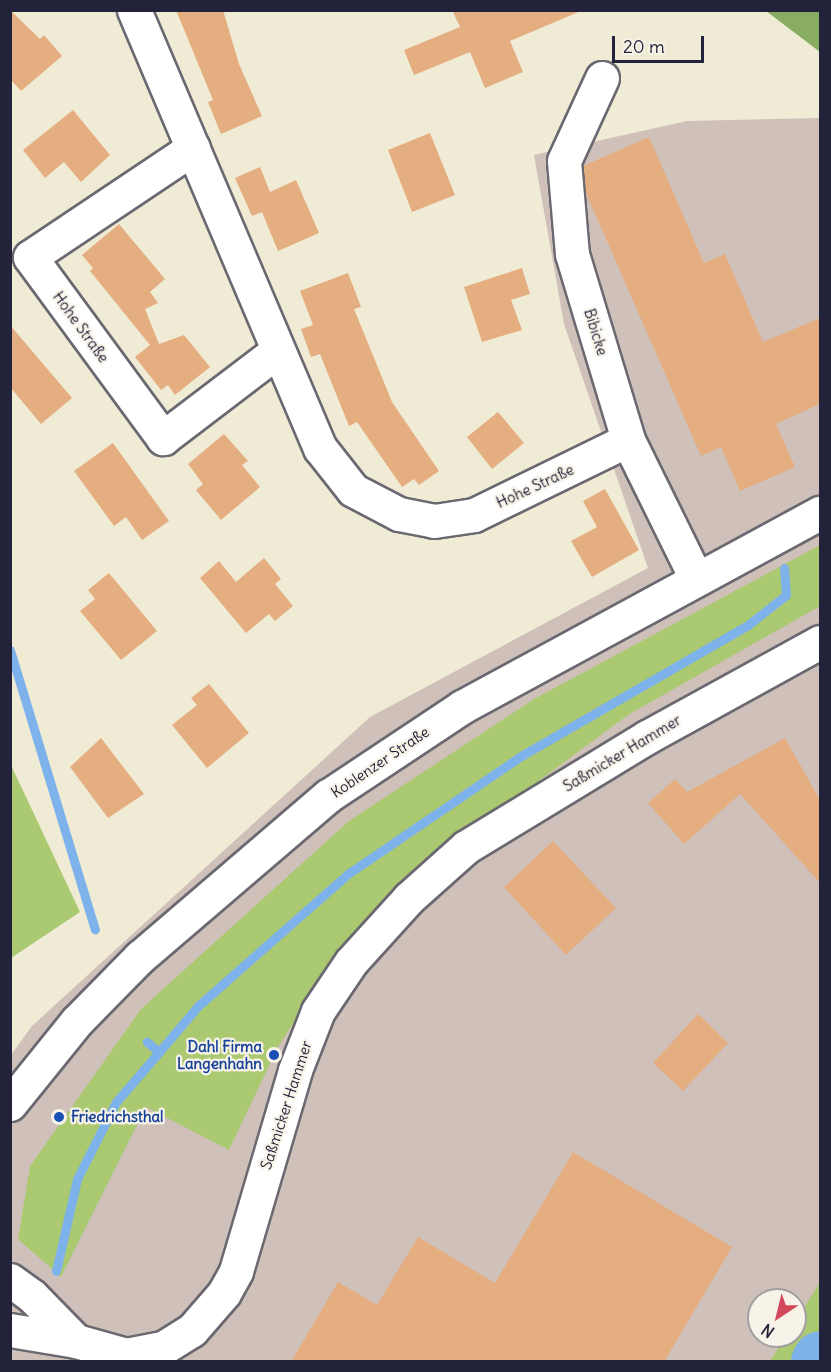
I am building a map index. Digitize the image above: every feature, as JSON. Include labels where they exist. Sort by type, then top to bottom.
[{"type":"street","name":"Hohe Straße","points":[[134,10],[320,448],[353,490],[399,514],[434,521],[474,515],[628,440]]},
{"type":"street","name":"Bibicke","points":[[602,78],[564,161],[573,254],[628,440],[696,578]]},
{"type":"street","name":"Hohe Straße","points":[[193,148],[30,257],[164,438],[277,351]]},
{"type":"street","name":"Koblenzer Straße","points":[[11,1104],[77,1021],[140,957],[328,796],[462,708],[696,578],[820,513]]},
{"type":"street","name":"Saßmicker Hammer","points":[[10,1330],[76,1341],[126,1355],[147,1357],[192,1330],[224,1293],[246,1241],[295,1070],[318,1011],[351,962],[409,898],[466,847],[647,737],[820,642]]},
{"type":"street","points":[[10,1281],[32,1296],[76,1341]]},
{"type":"shaded area","points":[[820,118],[820,1361],[11,1362],[11,1055],[32,1026],[370,717],[648,568],[564,324],[534,155],[687,121]]},
{"type":"green space","points":[[766,11],[820,11],[820,52]]},
{"type":"green space","points":[[820,545],[820,606],[628,715],[459,840],[341,949],[278,1047],[229,1150],[146,1107],[61,1277],[18,1239],[30,1166],[141,1009],[349,821],[534,699]]},
{"type":"green space","points":[[10,763],[80,912],[11,958],[10,958]]},
{"type":"green space","points":[[820,1282],[820,1361],[770,1361],[778,1348],[807,1348],[807,1303]]},
{"type":"building","points":[[10,10],[40,39],[44,35],[62,56],[21,91],[10,79]]},
{"type":"building","points":[[176,10],[223,10],[239,64],[262,116],[221,134],[208,102],[213,100]]},
{"type":"building","points":[[452,10],[581,11],[510,41],[523,72],[485,88],[470,52],[414,75],[404,50],[460,27]]},
{"type":"building","points":[[73,110],[110,155],[81,182],[64,162],[45,178],[23,150]]},
{"type":"building","points":[[430,133],[455,195],[412,212],[388,150]]},
{"type":"building","points":[[649,137],[704,263],[725,254],[763,342],[820,318],[820,404],[776,424],[795,467],[740,491],[721,447],[701,456],[585,191],[583,166]]},
{"type":"building","points":[[260,167],[270,192],[296,180],[319,233],[278,251],[262,212],[252,216],[235,178]]},
{"type":"building","points":[[119,224],[165,279],[150,292],[158,303],[145,309],[159,344],[184,335],[210,367],[175,395],[168,385],[161,390],[135,357],[150,345],[90,271],[93,268],[82,255]]},
{"type":"building","points":[[522,268],[530,294],[511,300],[522,330],[482,342],[464,287]]},
{"type":"building","points":[[348,273],[361,307],[354,309],[392,402],[439,471],[419,485],[414,479],[402,487],[357,422],[349,426],[320,354],[311,357],[301,329],[313,325],[300,291]]},
{"type":"building","points":[[10,325],[72,398],[41,424],[10,387]]},
{"type":"building","points":[[498,412],[524,443],[492,469],[467,437]]},
{"type":"building","points":[[224,434],[248,461],[242,465],[260,487],[221,520],[196,490],[203,484],[188,464]]},
{"type":"building","points":[[113,443],[169,521],[142,540],[126,517],[114,526],[74,471]]},
{"type":"building","points":[[605,489],[639,550],[592,577],[571,541],[597,527],[583,501]]},
{"type":"building","points":[[264,558],[281,579],[275,584],[293,606],[275,621],[269,614],[246,633],[200,578],[219,561],[236,582]]},
{"type":"building","points":[[109,573],[157,631],[121,660],[80,611],[95,599],[88,590]]},
{"type":"building","points":[[209,684],[249,733],[207,768],[172,725],[197,705],[191,698]]},
{"type":"building","points":[[101,738],[144,794],[108,818],[70,767]]},
{"type":"building","points":[[785,738],[820,800],[820,883],[740,794],[684,844],[648,803],[675,779],[687,792]]},
{"type":"building","points":[[553,841],[616,908],[566,955],[504,887]]},
{"type":"building","points":[[698,1014],[728,1043],[683,1091],[653,1063]]},
{"type":"building","points":[[573,1152],[732,1247],[664,1362],[291,1362],[338,1282],[377,1305],[418,1237],[495,1283]]},
{"type":"waterway","points":[[159,1052],[198,1006],[349,873],[521,756],[748,625],[786,595],[784,568]]},
{"type":"waterway","points":[[10,650],[95,929]]},
{"type":"waterway","points":[[56,1271],[77,1179],[116,1102],[159,1052],[147,1042]]},
{"type":"waterway","points":[[818,1362],[820,1358]]},
{"type":"place","name":"Dahl Firma Langenhahn","points":[[274,1055]]},
{"type":"place","name":"Friedrichsthal","points":[[59,1117]]}]
